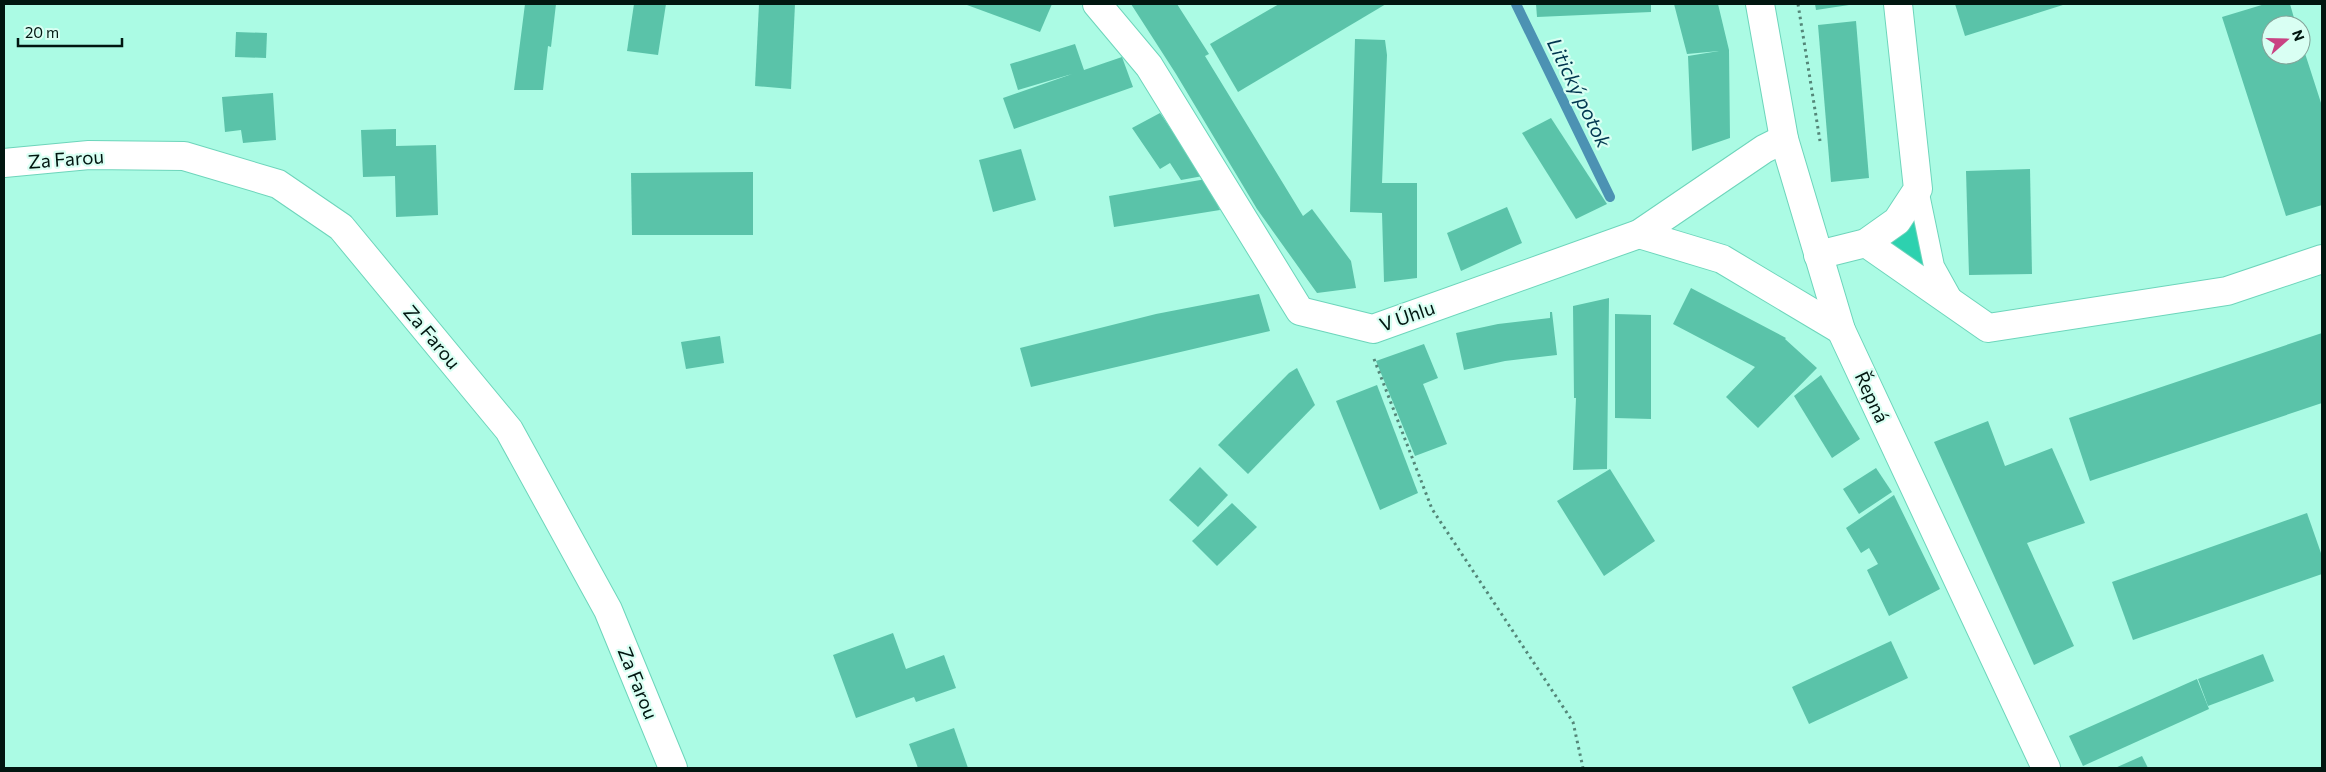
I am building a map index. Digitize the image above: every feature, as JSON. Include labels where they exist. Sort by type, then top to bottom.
[{"type":"street","name":"V Úhlu","points":[[1097,4],[1149,66],[1300,311],[1373,329],[1639,234],[1764,149],[1784,138]]},
{"type":"street","name":"Řepná","points":[[1760,4],[1784,138],[1841,330],[2046,768]]},
{"type":"street","points":[[1818,255],[1866,242],[1897,221],[1918,189],[1898,4]]},
{"type":"street","name":"Za Farou","points":[[4,163],[89,155],[184,156],[278,184],[341,227],[509,430],[608,610],[673,768]]},
{"type":"street","points":[[1639,234],[1722,259],[1841,330]]},
{"type":"street","points":[[1866,242],[1988,328],[2227,291],[2322,259]]},
{"type":"lane","points":[[1918,189],[1934,266],[1956,306]]},
{"type":"path","points":[[1798,4],[1821,148]]},
{"type":"path","points":[[1373,329],[1374,360],[1432,509],[1574,722],[1584,768]]},
{"type":"green space","points":[[1918,189],[1956,306],[1866,243]]},
{"type":"building","points":[[525,4],[556,4],[551,47],[548,46],[543,90],[514,90]]},
{"type":"building","points":[[634,4],[666,4],[658,55],[627,51]]},
{"type":"building","points":[[759,4],[795,4],[791,89],[755,86]]},
{"type":"building","points":[[967,4],[1052,4],[1040,32]]},
{"type":"building","points":[[1131,4],[1177,4],[1209,54],[1205,56],[1303,216],[1312,209],[1351,261],[1356,288],[1317,293],[1257,209],[1176,74]]},
{"type":"building","points":[[1279,4],[1386,4],[1238,92],[1210,44]]},
{"type":"building","points":[[1536,4],[1651,4],[1651,12],[1537,17]]},
{"type":"building","points":[[1674,4],[1718,4],[1729,50],[1730,138],[1692,151],[1688,56],[1719,51],[1687,54]]},
{"type":"building","points":[[1815,4],[1849,4],[1849,5],[1816,10]]},
{"type":"building","points":[[1955,4],[2066,4],[1965,36]]},
{"type":"building","points":[[2265,4],[2290,4],[2293,15],[2261,15],[2261,65],[2309,65],[2322,106],[2322,205],[2286,216],[2222,17]]},
{"type":"building","points":[[1856,21],[1869,178],[1831,182],[1818,25]]},
{"type":"building","points":[[236,32],[267,33],[266,58],[235,57]]},
{"type":"building","points":[[1355,39],[1385,40],[1387,55],[1382,183],[1417,183],[1417,278],[1384,282],[1382,213],[1350,212]]},
{"type":"building","points":[[1075,44],[1084,70],[1122,57],[1133,87],[1014,129],[1003,98],[1072,74],[1018,90],[1010,64]]},
{"type":"building","points":[[273,93],[276,140],[243,143],[241,130],[225,132],[222,97]]},
{"type":"building","points":[[1160,113],[1203,176],[1181,180],[1170,163],[1160,169],[1132,128]]},
{"type":"building","points":[[1551,118],[1607,204],[1576,219],[1522,133]]},
{"type":"building","points":[[396,129],[396,146],[436,145],[438,215],[396,217],[395,176],[363,177],[361,130]]},
{"type":"building","points":[[1021,149],[1036,200],[993,212],[979,160]]},
{"type":"building","points":[[2030,169],[2032,274],[1969,275],[1966,171]]},
{"type":"building","points":[[753,172],[753,235],[632,235],[631,173]]},
{"type":"building","points":[[1206,179],[1220,210],[1114,227],[1109,196]]},
{"type":"building","points":[[1507,207],[1522,243],[1461,271],[1447,233]]},
{"type":"building","points":[[1691,288],[1786,338],[1817,368],[1758,428],[1726,397],[1755,367],[1673,324]]},
{"type":"building","points":[[1259,294],[1270,331],[1031,387],[1020,348],[1156,314]]},
{"type":"building","points":[[1609,298],[1607,469],[1573,470],[1576,398],[1574,398],[1573,306]]},
{"type":"building","points":[[1550,312],[1552,312],[1557,355],[1505,361],[1464,370],[1456,333],[1498,324],[1550,318]]},
{"type":"building","points":[[1615,314],[1651,315],[1651,419],[1615,418]]},
{"type":"building","points":[[2322,333],[2322,403],[2090,481],[2069,418]]},
{"type":"building","points":[[720,336],[724,363],[686,369],[681,342]]},
{"type":"building","points":[[1424,344],[1438,378],[1423,384],[1447,444],[1415,456],[1376,361]]},
{"type":"building","points":[[1297,368],[1315,405],[1248,474],[1218,445],[1289,373]]},
{"type":"building","points":[[1821,375],[1860,439],[1832,458],[1794,396]]},
{"type":"building","points":[[1377,385],[1418,493],[1380,510],[1336,401]]},
{"type":"building","points":[[1988,421],[2005,466],[2052,448],[2085,523],[2027,543],[2074,646],[2034,665],[1934,442]]},
{"type":"building","points":[[1200,467],[1228,495],[1198,527],[1169,500]]},
{"type":"building","points":[[1876,468],[1892,492],[1859,514],[1843,489]]},
{"type":"building","points":[[1610,469],[1655,541],[1604,576],[1557,501]]},
{"type":"building","points":[[1894,495],[1940,589],[1889,616],[1867,570],[1878,564],[1869,548],[1861,553],[1846,528]]},
{"type":"building","points":[[1232,503],[1257,527],[1217,566],[1192,541]]},
{"type":"building","points":[[2307,513],[2322,556],[2322,574],[2133,640],[2112,582]]},
{"type":"building","points":[[893,633],[906,669],[944,655],[956,688],[916,702],[914,697],[856,718],[833,655]]},
{"type":"building","points":[[1891,641],[1908,678],[1809,724],[1792,687]]},
{"type":"building","points":[[2263,654],[2274,681],[2208,706],[2198,679]]},
{"type":"building","points":[[2197,679],[2209,709],[2083,766],[2069,736]]},
{"type":"building","points":[[954,728],[968,768],[918,768],[909,744]]},
{"type":"building","points":[[2142,756],[2148,768],[2115,768]]},
{"type":"waterway","name":"Litický potok","points":[[1516,4],[1610,197]]}]
